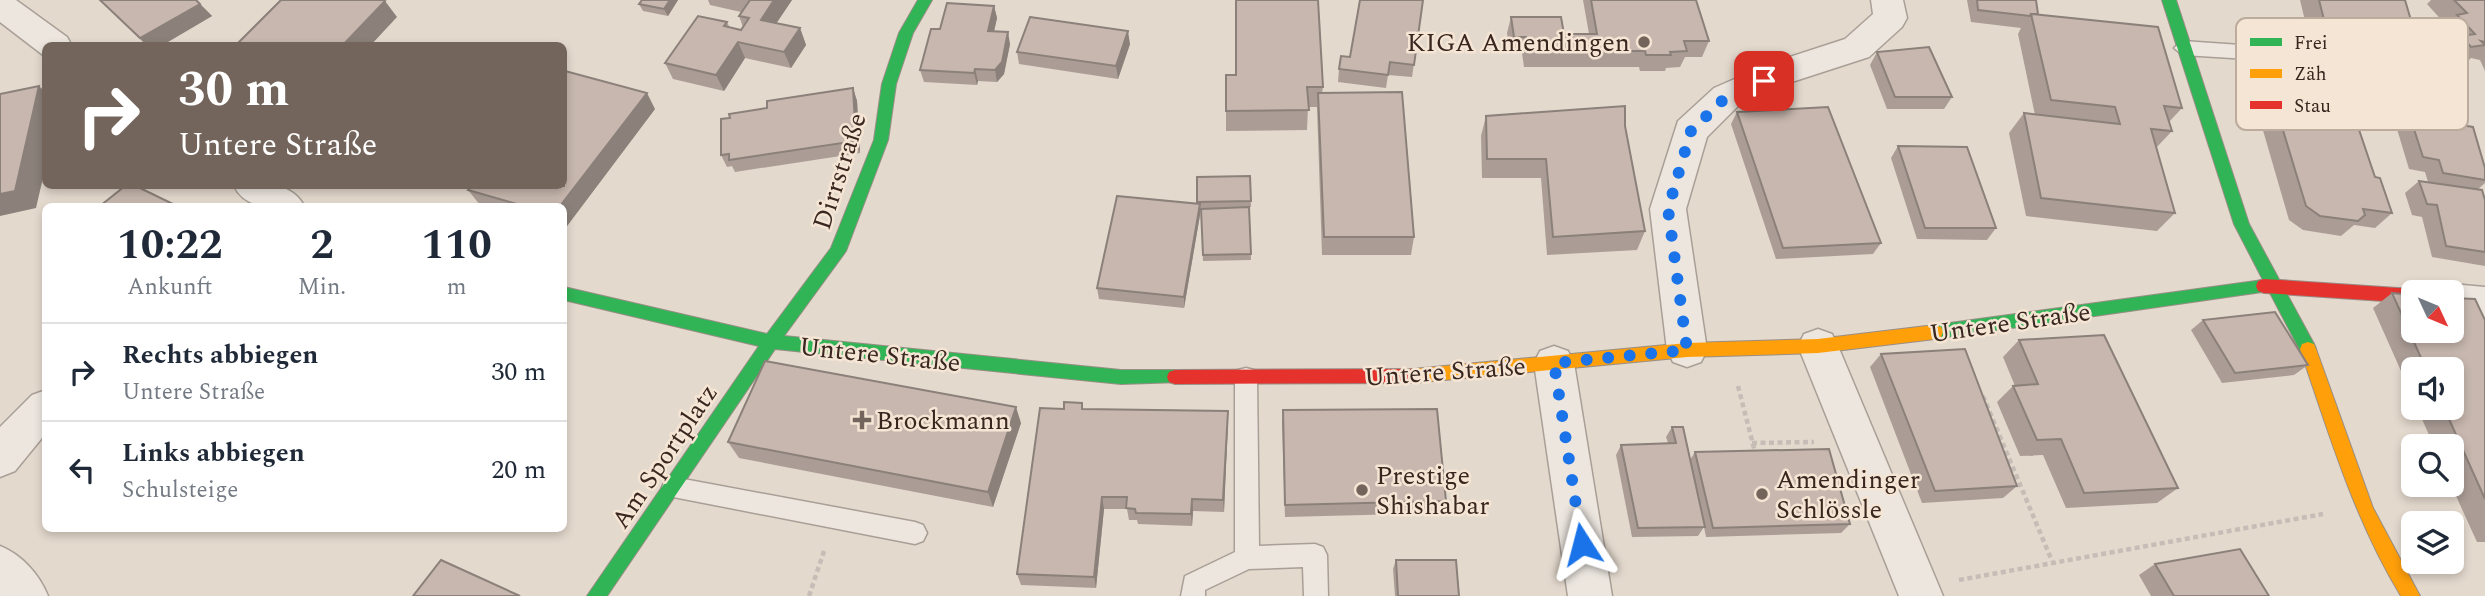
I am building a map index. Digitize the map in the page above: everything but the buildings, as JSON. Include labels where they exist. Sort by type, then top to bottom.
[{"type":"street","name":"Dirrstraße","points":[[771,342],[838,251],[881,141],[889,84],[906,33],[925,0]]},
{"type":"street","points":[[1687,350],[1668,209],[1691,131],[1726,97],[1783,72],[1857,48],[1889,18],[1887,0]]},
{"type":"street","points":[[2169,0],[2242,224],[2303,336],[2366,507],[2398,576],[2411,596]]},
{"type":"street","points":[[4,4],[50,42]]},
{"type":"street","name":"Untere Straße","points":[[567,294],[771,342],[1121,377],[1436,376],[1687,350],[1818,346],[1969,328],[2276,284],[2401,295]]},
{"type":"street","points":[[2464,301],[2485,303]]},
{"type":"street","name":"Am Sportplatz","points":[[596,596],[771,342]]},
{"type":"street","points":[[1818,346],[1919,592]]},
{"type":"street","points":[[1554,363],[1590,596]]},
{"type":"street","points":[[1,455],[28,423],[42,411]]},
{"type":"street","points":[[0,567],[26,596]]},
{"type":"lane","points":[[2183,48],[2236,51]]},
{"type":"lane","points":[[1246,377],[1247,558]]},
{"type":"lane","points":[[673,487],[834,520],[915,533]]},
{"type":"lane","points":[[1192,596],[1193,584],[1247,558],[1315,555],[1316,596]]},
{"type":"path","points":[[1738,385],[1757,460]]},
{"type":"path","points":[[1982,394],[2052,561]]},
{"type":"path","points":[[1752,443],[1857,442]]},
{"type":"path","points":[[1919,592],[2052,561],[2366,507]]},
{"type":"path","points":[[809,596],[834,520]]},
{"type":"traffic: fast","points":[[596,596],[771,342],[838,251],[881,140],[889,84],[906,33],[925,0]]},
{"type":"traffic: fast","points":[[2169,0],[2242,224],[2308,349]]},
{"type":"traffic: fast","points":[[1935,332],[2264,286]]},
{"type":"traffic: fast","points":[[567,294],[771,342],[1121,377],[1175,377]]},
{"type":"traffic: slow","points":[[1413,376],[1687,350],[1818,346],[1935,332]]},
{"type":"traffic: slow","points":[[2308,349],[2365,508],[2378,539],[2411,596]]},
{"type":"traffic: jam","points":[[2264,286],[2401,295]]},
{"type":"traffic: jam","points":[[1175,377],[1413,376]]},
{"type":"place","name":"KIGA Amendingen","points":[[1644,42]]},
{"type":"place","name":"Brockmann","points":[[862,420]]},
{"type":"place","name":"Prestige Shishabar","points":[[1362,490]]},
{"type":"place","name":"Amendinger Schlössle","points":[[1762,494]]},
{"type":"route","points":[[1582,544],[1554,363],[1687,350],[1668,209],[1691,131],[1726,97],[1764,81]]}]
